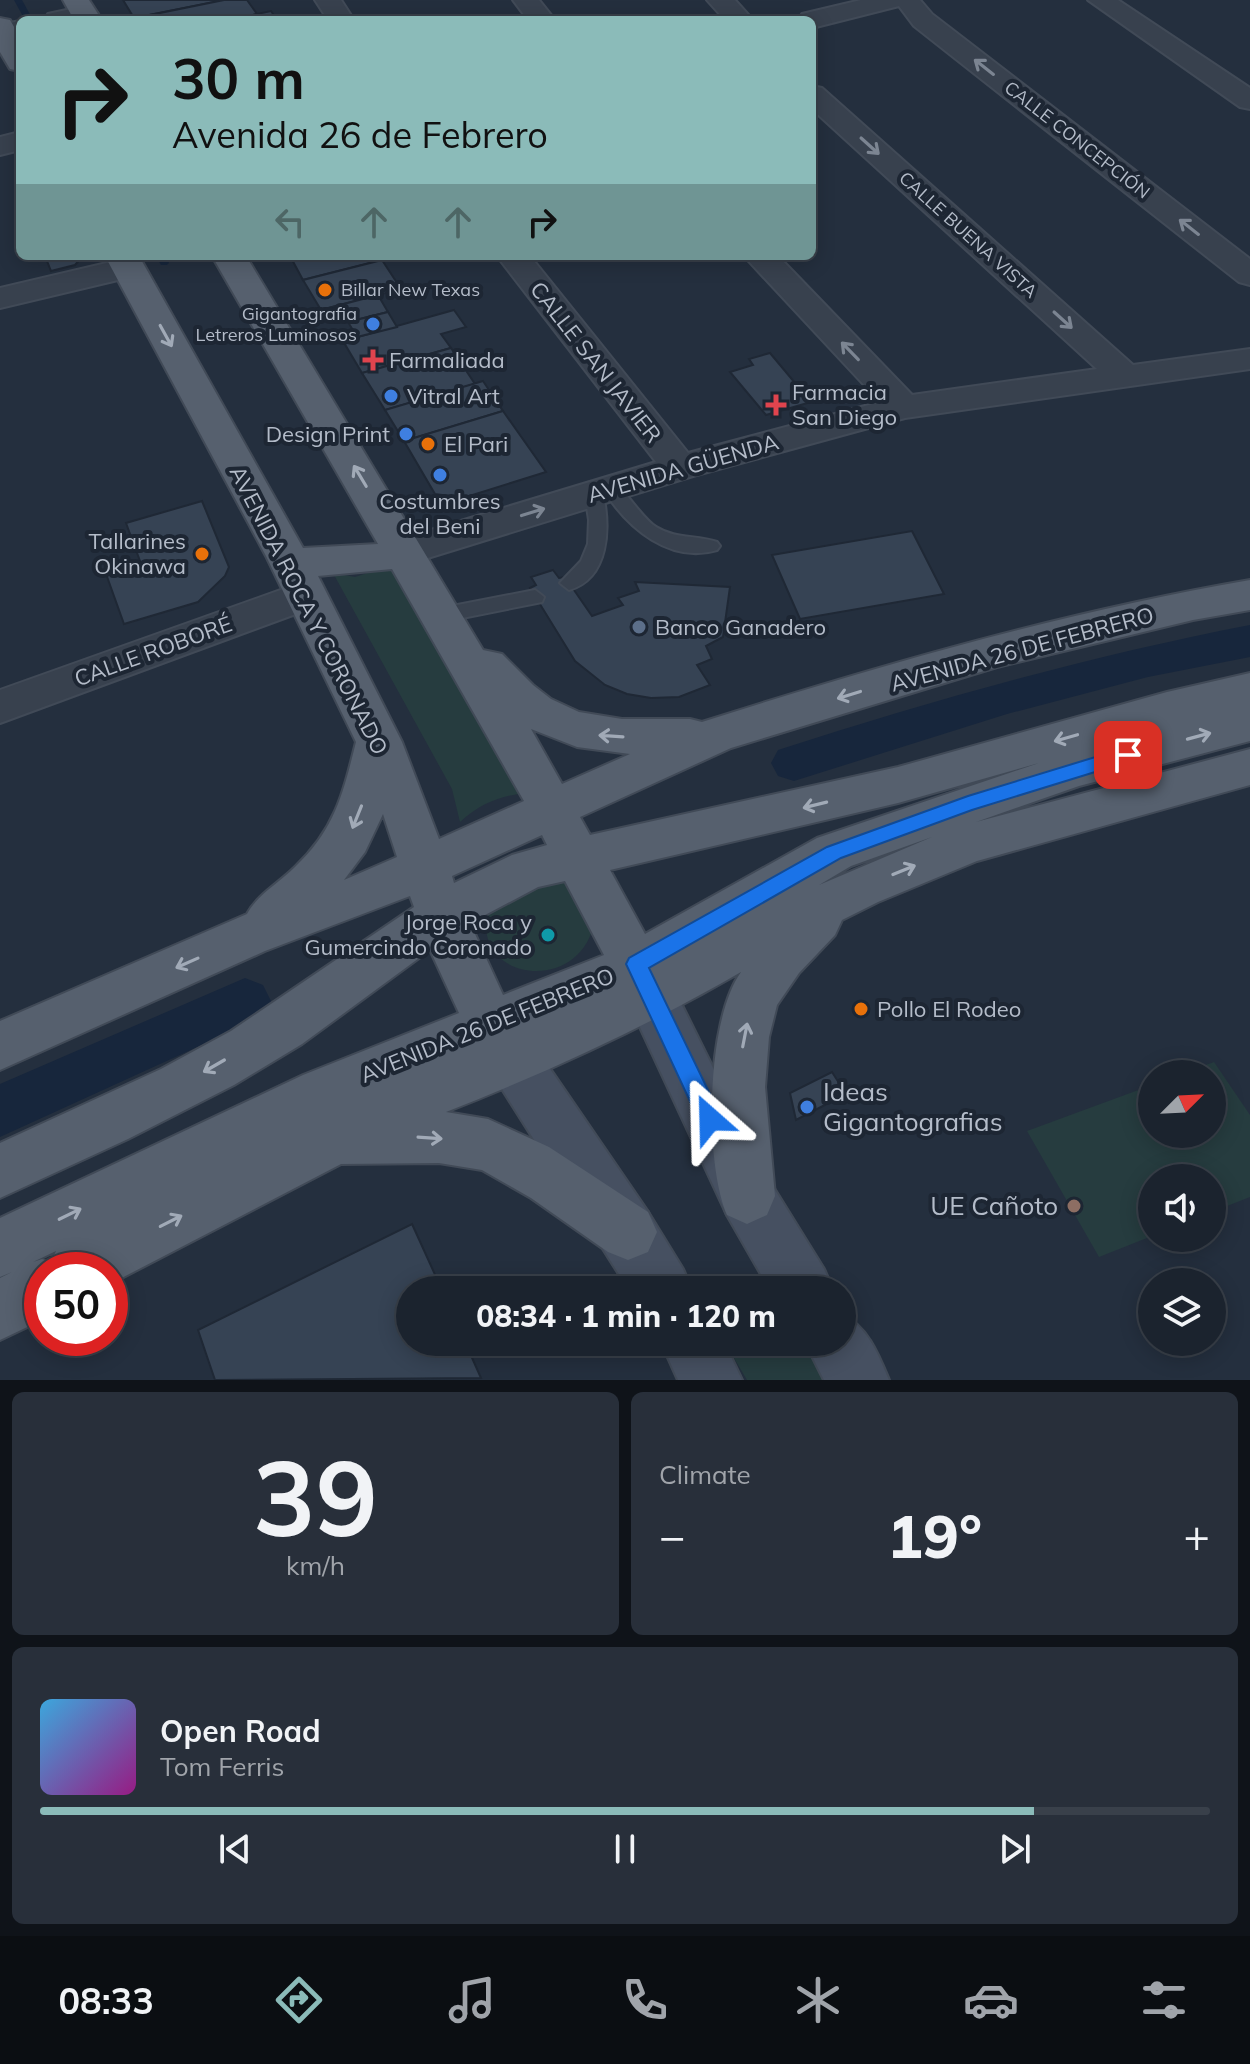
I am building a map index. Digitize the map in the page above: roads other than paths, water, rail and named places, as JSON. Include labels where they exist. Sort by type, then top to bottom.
[{"type":"main road","points":[[7,30],[16,53]]},
{"type":"main road","points":[[231,260],[445,620],[578,856],[644,981],[747,1196],[795,1276]]},
{"type":"main road","name":"AVENIDA ROCA Y CORONADO","points":[[125,262],[298,579],[379,742],[440,914],[503,1042]]},
{"type":"main road","points":[[298,579],[405,552]]},
{"type":"main road","name":"AVENIDA 26 DE FEBRERO","points":[[0,1046],[247,936],[364,894],[717,735],[997,651],[1180,608],[1250,595]]},
{"type":"main road","points":[[445,620],[518,699],[554,722],[595,735],[636,738],[717,735]]},
{"type":"main road","points":[[0,1171],[190,1080],[269,1035],[440,914],[483,888],[529,869],[898,785],[1167,709],[1250,690]]},
{"type":"main road","name":"AVENIDA 26 DE FEBRERO","points":[[644,981],[834,852],[1075,769],[1250,724]]},
{"type":"main road","points":[[247,936],[295,898],[349,838],[366,796],[379,742]]},
{"type":"main road","name":"AVENIDA 26 DE FEBRERO","points":[[0,1248],[322,1093],[503,1042],[644,981],[733,951],[861,887],[968,844],[1250,767]]},
{"type":"main road","points":[[747,1196],[738,1087],[743,1037],[753,997],[781,957],[811,924],[861,887]]},
{"type":"main road","points":[[503,1042],[654,1276]]},
{"type":"main road","name":"AVENIDA 26 DE FEBRERO","points":[[112,1252],[408,1101],[503,1042]]},
{"type":"main road","points":[[324,1142],[412,1136],[472,1141],[528,1165],[628,1232]]},
{"type":"main road","points":[[0,1310],[24,1297]]},
{"type":"main road","points":[[698,1356],[711,1380]]},
{"type":"main road","points":[[843,1356],[858,1380]]},
{"type":"street","points":[[526,0],[539,16]]},
{"type":"street","points":[[720,0],[736,16]]},
{"type":"street","points":[[816,19],[893,0]]},
{"type":"street","name":"CALLE CONCEPCIÓN","points":[[907,0],[923,20],[1250,275]]},
{"type":"street","points":[[1101,0],[1250,101]]},
{"type":"street","name":"CALLE BUENA VISTA","points":[[816,98],[1125,376]]},
{"type":"street","name":"CALLE SAN JAVIER","points":[[516,260],[680,467]]},
{"type":"street","points":[[764,260],[904,407]]},
{"type":"street","points":[[0,298],[125,262]]},
{"type":"street","name":"AVENIDA GÜENDA","points":[[405,552],[680,467],[904,407],[1250,359]]},
{"type":"street","name":"CALLE ROBORÉ","points":[[0,707],[298,579]]},
{"type":"lane","points":[[603,491],[632,519],[658,538],[690,546],[711,546]]},
{"type":"lane","points":[[569,583],[583,574],[595,556],[603,491]]},
{"type":"lane","points":[[445,620],[535,597]]},
{"type":"waterway","points":[[18,0],[27,16]]},
{"type":"waterway","points":[[794,763],[1006,697],[1148,661],[1250,641]]},
{"type":"waterway","points":[[0,1111],[245,1001]]},
{"type":"place","name":"Billar New Texas","points":[[325,290]]},
{"type":"place","name":"Gigantografia Letreros Luminosos","points":[[373,324]]},
{"type":"place","name":"Farmaliada","points":[[373,360]]},
{"type":"place","name":"Vitral Art","points":[[391,396]]},
{"type":"place","name":"Farmacia San Diego","points":[[776,405]]},
{"type":"place","name":"Design Print","points":[[406,434]]},
{"type":"place","name":"El Pari","points":[[428,444]]},
{"type":"place","name":"Costumbres del Beni","points":[[440,475]]},
{"type":"place","name":"Tallarines Okinawa","points":[[202,554]]},
{"type":"place","name":"Banco Ganadero","points":[[639,627]]},
{"type":"place","name":"Jorge Roca y Gumercindo Coronado","points":[[548,935]]},
{"type":"place","name":"Pollo El Rodeo","points":[[861,1009]]},
{"type":"place","name":"Ideas Gigantografias","points":[[807,1107]]},
{"type":"place","name":"UE Cañoto","points":[[1074,1206]]}]
